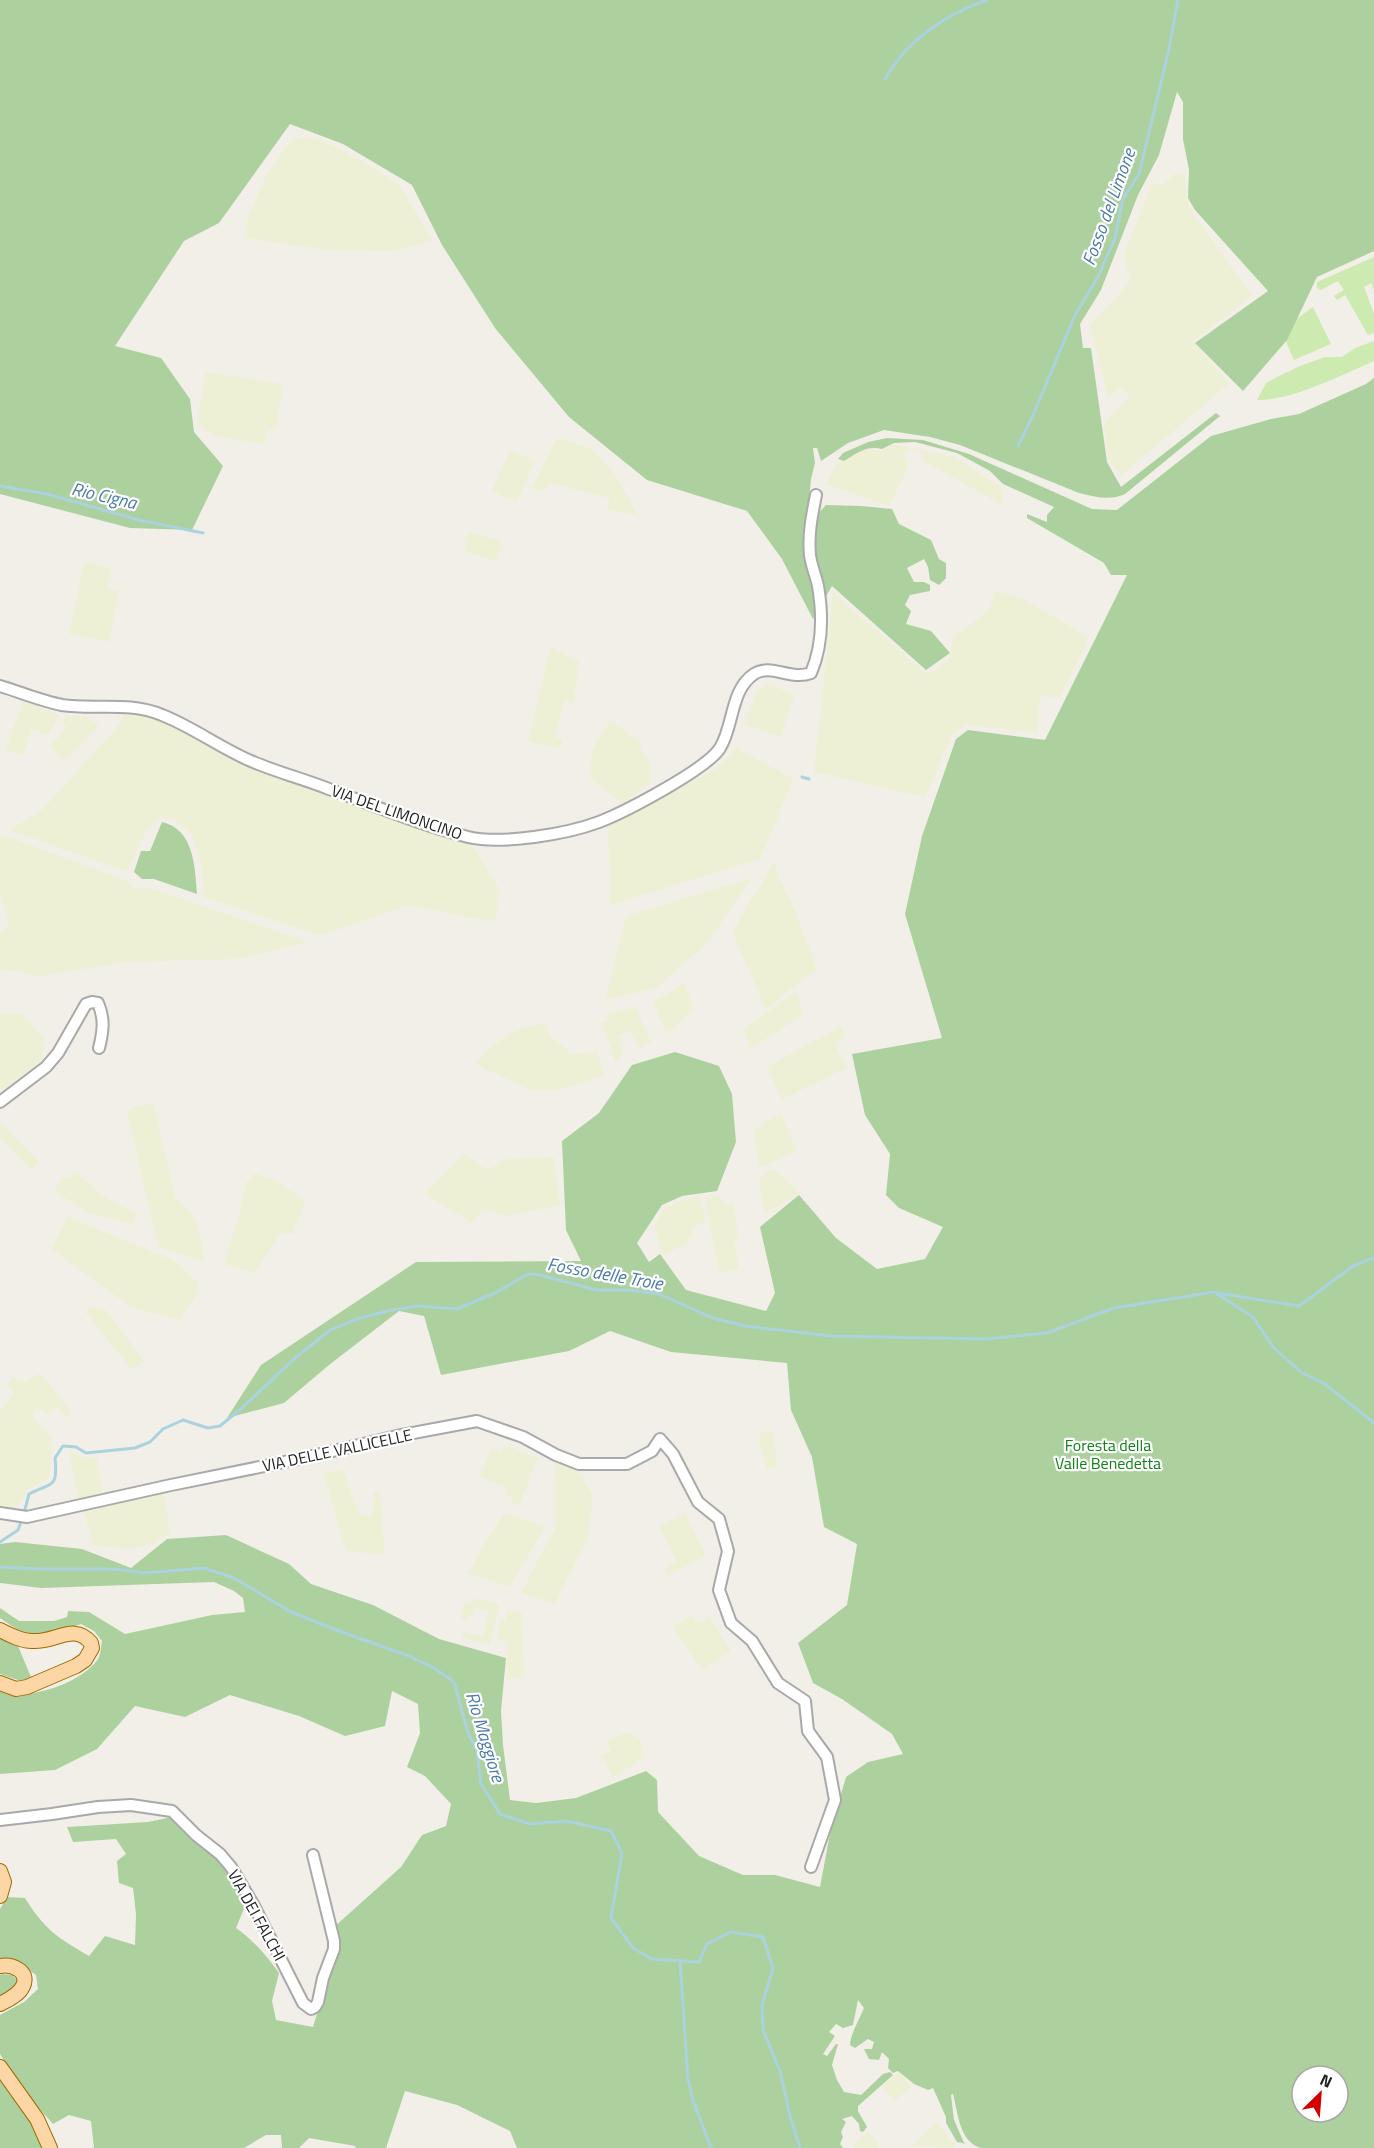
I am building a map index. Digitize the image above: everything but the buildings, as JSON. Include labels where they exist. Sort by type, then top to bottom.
[{"type":"main road","points":[[0,1630],[17,1638],[31,1641],[45,1641],[72,1632],[80,1633],[91,1643],[92,1648],[86,1660],[76,1666],[27,1687],[16,1689],[0,1683]]},
{"type":"main road","points":[[0,1871],[4,1882],[0,1896]]},
{"type":"main road","points":[[0,1966],[7,1965],[19,1970],[23,1974],[24,1981],[18,1992],[0,2004]]},
{"type":"main road","points":[[0,2067],[37,2119],[50,2148]]},
{"type":"street","name":"VIA DEL LIMONCINO","points":[[0,686],[62,705],[131,707],[161,714],[251,761],[412,819],[470,837],[497,839],[571,831],[600,822],[638,804],[706,763],[721,747],[738,694],[745,682],[755,673],[772,670],[801,677],[811,673],[818,656],[820,617],[818,586],[810,556],[810,524],[816,495]]},
{"type":"street","points":[[0,1102],[46,1067],[58,1053],[86,1004],[92,1002],[98,1003],[104,1029],[99,1048]]},
{"type":"street","name":"VIA DELLE VALLICELLE","points":[[0,1513],[27,1517],[397,1436],[477,1421],[523,1437],[556,1455],[579,1464],[627,1464],[652,1451],[660,1440],[673,1454],[698,1502],[719,1519],[728,1551],[719,1590],[731,1623],[752,1641],[778,1683],[805,1701],[808,1731],[826,1757],[835,1800],[812,1867]]},
{"type":"street","name":"VIA DEI FALCHI","points":[[0,1820],[131,1805],[172,1811],[196,1835],[220,1854],[231,1867],[254,1904],[303,2002],[311,2009],[318,2002],[323,1978],[334,1949],[313,1855]]},
{"type":"green space","points":[[0,0],[1374,0],[1374,251],[1317,277],[1287,340],[1243,391],[1195,343],[1268,291],[1195,210],[1188,198],[1189,170],[1183,139],[1183,102],[1177,92],[1159,155],[1138,195],[1101,290],[1080,324],[1083,348],[1091,348],[1107,462],[1121,487],[1216,413],[1220,416],[1125,494],[1108,498],[1079,493],[960,445],[930,437],[884,430],[848,443],[821,461],[817,448],[813,448],[815,463],[811,479],[807,525],[826,505],[892,509],[899,524],[931,540],[939,559],[946,563],[946,578],[939,585],[930,580],[924,559],[907,568],[914,582],[924,582],[930,585],[930,591],[910,595],[905,605],[911,611],[906,624],[931,631],[950,653],[926,670],[832,586],[813,619],[782,559],[747,511],[647,480],[569,417],[495,328],[442,245],[412,185],[343,144],[290,124],[219,223],[184,241],[115,346],[161,358],[190,399],[194,432],[223,466],[192,530],[130,528],[0,494]]},
{"type":"green space","points":[[314,138],[341,149],[399,185],[433,241],[392,251],[326,250],[244,238],[249,214],[268,172],[292,139]]},
{"type":"green space","points":[[1174,174],[1184,174],[1188,206],[1252,296],[1193,341],[1229,384],[1121,475],[1108,460],[1104,424],[1130,396],[1121,387],[1108,398],[1090,325],[1130,282],[1124,254],[1152,183],[1164,184]]},
{"type":"green space","points":[[1374,257],[1374,291],[1371,283],[1364,287],[1374,314],[1374,333],[1368,335],[1345,295],[1337,300],[1334,296],[1344,290],[1338,281],[1321,290],[1317,288],[1317,282]]},
{"type":"green space","points":[[1313,307],[1331,344],[1294,360],[1281,330]]},
{"type":"green space","points":[[1374,341],[1374,361],[1301,392],[1257,400],[1266,383],[1279,376],[1325,357],[1342,357],[1355,348]]},
{"type":"green space","points":[[206,372],[283,384],[276,431],[267,429],[264,444],[214,436],[197,424]]},
{"type":"green space","name":"Foresta della Valle Benedetta","points":[[1374,378],[1374,2148],[981,2148],[968,2140],[964,2133],[953,2094],[951,2095],[954,2120],[965,2145],[957,2142],[946,2123],[946,2117],[933,2088],[928,2090],[914,2084],[898,2071],[893,2073],[888,2068],[889,2059],[882,2052],[879,2060],[869,2059],[864,2049],[872,2049],[874,2042],[868,2039],[855,2048],[850,2045],[864,2008],[858,2000],[853,2025],[843,2028],[836,2024],[829,2032],[835,2036],[823,2054],[827,2056],[838,2044],[832,2065],[844,2092],[861,2095],[883,2074],[890,2072],[893,2075],[858,2106],[858,2111],[867,2127],[863,2132],[860,2131],[859,2124],[852,2116],[842,2119],[846,2122],[841,2132],[843,2137],[840,2144],[843,2148],[517,2148],[510,2131],[457,2105],[405,2091],[386,2148],[356,2148],[309,2138],[299,2148],[282,2148],[281,2135],[266,2135],[244,2148],[94,2148],[91,2121],[69,2115],[53,2124],[22,2089],[0,2054],[0,2015],[24,2002],[38,1989],[36,1975],[16,1961],[0,1963],[0,1909],[7,1897],[25,1898],[52,1932],[89,1956],[105,1936],[135,1945],[136,1914],[133,1888],[119,1883],[117,1861],[126,1854],[116,1839],[73,1842],[67,1827],[148,1822],[181,1815],[236,1874],[245,1906],[236,1928],[259,1949],[279,1973],[272,2001],[276,2020],[313,2027],[335,1955],[333,1928],[401,1867],[422,1835],[446,1826],[451,1804],[425,1776],[407,1767],[420,1733],[418,1704],[392,1691],[385,1726],[345,1736],[299,1716],[230,1695],[185,1717],[135,1706],[97,1749],[55,1770],[0,1774],[0,1689],[24,1694],[67,1683],[80,1676],[98,1659],[102,1641],[94,1631],[81,1624],[48,1633],[30,1633],[0,1618],[0,1608],[19,1621],[54,1621],[67,1617],[68,1611],[89,1612],[125,1634],[212,1615],[245,1612],[243,1598],[214,1582],[41,1588],[0,1583],[0,1544],[15,1542],[82,1549],[131,1568],[167,1539],[226,1535],[289,1564],[311,1584],[373,1605],[439,1639],[506,1658],[501,1711],[510,1800],[536,1803],[576,1798],[646,1771],[657,1780],[658,1812],[699,1856],[743,1875],[775,1875],[820,1887],[831,1828],[846,1777],[868,1762],[903,1754],[892,1734],[842,1699],[813,1683],[798,1643],[847,1605],[857,1544],[824,1527],[812,1457],[791,1410],[787,1363],[671,1352],[610,1331],[569,1351],[441,1375],[424,1316],[399,1311],[284,1403],[227,1418],[261,1365],[416,1262],[581,1261],[566,1230],[562,1141],[599,1113],[632,1065],[675,1052],[719,1066],[732,1094],[736,1142],[717,1191],[682,1196],[662,1205],[637,1243],[649,1262],[660,1254],[686,1290],[766,1311],[775,1293],[760,1227],[799,1195],[836,1238],[877,1269],[925,1259],[943,1227],[899,1208],[886,1195],[890,1154],[865,1115],[852,1054],[942,1038],[905,914],[922,836],[956,739],[968,730],[1045,740],[1127,575],[1111,575],[1104,563],[1027,518],[1027,514],[1047,522],[1047,515],[1054,507],[1003,484],[990,471],[957,453],[915,442],[894,443],[882,449],[862,450],[844,461],[838,459],[843,453],[868,442],[887,438],[923,440],[969,454],[1092,509],[1117,510],[1211,436],[1271,419],[1299,414],[1366,384]]},
{"type":"green space","points":[[562,439],[592,449],[616,476],[638,515],[608,510],[609,498],[549,483],[546,490],[531,489],[555,440]]},
{"type":"green space","points":[[892,444],[955,457],[1002,488],[1004,506],[923,461],[922,453],[910,449],[905,454],[908,467],[889,506],[826,484],[836,464],[861,449],[882,451]]},
{"type":"green space","points":[[510,450],[535,461],[517,502],[492,491]]},
{"type":"green space","points":[[470,532],[502,542],[496,561],[464,551]]},
{"type":"green space","points":[[84,562],[111,568],[107,588],[119,591],[109,642],[69,634]]},
{"type":"green space","points":[[995,590],[1023,599],[1087,636],[1087,645],[1059,698],[1040,696],[1038,733],[966,725],[953,734],[925,797],[814,772],[833,593],[927,674],[949,660],[953,638],[989,610]]},
{"type":"green space","points":[[550,647],[579,662],[574,702],[565,700],[555,737],[563,739],[560,748],[528,742]]},
{"type":"green space","points":[[767,683],[795,695],[781,737],[745,724],[757,691]]},
{"type":"green space","points":[[24,701],[59,715],[48,735],[32,729],[22,756],[5,749]]},
{"type":"green space","points":[[124,714],[143,714],[168,723],[204,741],[246,767],[292,780],[473,846],[500,890],[495,920],[487,921],[409,905],[320,936],[204,897],[201,863],[191,834],[174,820],[159,817],[146,831],[127,872],[10,830],[43,809],[120,724]]},
{"type":"green space","points":[[66,716],[85,716],[99,725],[64,760],[50,747],[67,727],[62,723]]},
{"type":"green space","points":[[610,721],[642,743],[640,750],[650,761],[650,783],[623,804],[590,778],[592,749]]},
{"type":"green space","points":[[736,748],[794,779],[760,859],[610,905],[608,827],[714,770]]},
{"type":"green space","points":[[162,822],[181,832],[187,841],[191,850],[197,894],[154,879],[142,879],[134,872],[141,851],[150,851]]},
{"type":"green space","points":[[3,835],[125,880],[135,888],[150,888],[308,942],[237,959],[128,962],[34,977],[22,972],[0,970],[0,932],[9,926],[0,893],[0,837]]},
{"type":"green space","points":[[775,860],[778,876],[795,910],[817,969],[766,1009],[732,932]]},
{"type":"green space","points":[[752,878],[707,943],[656,988],[605,1000],[626,916]]},
{"type":"green space","points":[[684,982],[694,1010],[666,1034],[652,1001],[668,994]]},
{"type":"green space","points":[[795,992],[804,1014],[750,1049],[743,1030]]},
{"type":"green space","points":[[635,1007],[651,1042],[639,1049],[630,1031],[618,1036],[624,1055],[615,1061],[602,1023],[608,1021],[607,1014]]},
{"type":"green space","points":[[0,1014],[21,1014],[45,1039],[41,1061],[0,1091]]},
{"type":"green space","points":[[546,1023],[550,1036],[572,1054],[597,1051],[605,1076],[559,1090],[530,1090],[475,1064],[489,1048],[508,1035],[522,1028]]},
{"type":"green space","points":[[841,1026],[845,1037],[835,1043],[847,1068],[782,1099],[767,1067]]},
{"type":"green space","points":[[154,1104],[175,1196],[196,1219],[205,1262],[158,1247],[127,1112],[135,1106]]},
{"type":"green space","points":[[781,1114],[797,1151],[759,1168],[754,1132],[762,1123]]},
{"type":"green space","points":[[1,1122],[39,1162],[31,1170],[0,1137]]},
{"type":"green space","points":[[464,1153],[487,1170],[507,1159],[554,1157],[560,1205],[505,1216],[484,1209],[472,1223],[425,1194]]},
{"type":"green space","points":[[773,1169],[800,1193],[764,1214],[759,1177]]},
{"type":"green space","points":[[74,1172],[104,1196],[136,1214],[133,1224],[89,1213],[54,1191],[63,1176],[70,1179]]},
{"type":"green space","points":[[255,1173],[275,1180],[306,1201],[293,1234],[281,1233],[254,1273],[224,1264],[246,1182]]},
{"type":"green space","points":[[716,1194],[726,1204],[733,1203],[739,1239],[734,1241],[739,1269],[719,1273],[705,1197]]},
{"type":"green space","points":[[699,1196],[706,1221],[691,1228],[695,1236],[687,1238],[689,1243],[662,1255],[654,1225],[665,1206]]},
{"type":"green space","points":[[68,1217],[177,1262],[199,1284],[195,1298],[179,1320],[131,1307],[51,1249]]},
{"type":"green space","points":[[92,1307],[106,1310],[144,1361],[132,1370],[85,1312]]},
{"type":"green space","points":[[40,1373],[72,1412],[69,1418],[57,1408],[48,1414],[35,1408],[33,1418],[52,1437],[50,1477],[28,1489],[24,1499],[12,1508],[0,1506],[0,1411],[14,1394],[7,1385],[13,1377],[25,1382]]},
{"type":"green space","points":[[763,1431],[773,1431],[777,1466],[767,1469],[758,1439]]},
{"type":"green space","points":[[504,1444],[538,1458],[519,1505],[511,1502],[513,1497],[505,1493],[507,1487],[480,1477],[492,1449],[501,1453]]},
{"type":"green space","points":[[69,1451],[97,1459],[103,1493],[78,1499]]},
{"type":"green space","points":[[555,1460],[575,1467],[593,1495],[588,1539],[555,1604],[521,1593],[556,1526]]},
{"type":"green space","points":[[343,1470],[359,1515],[372,1517],[374,1492],[380,1492],[385,1555],[346,1551],[323,1473]]},
{"type":"green space","points":[[164,1494],[170,1533],[150,1545],[130,1549],[93,1545],[84,1512]]},
{"type":"green space","points":[[504,1513],[545,1526],[510,1587],[467,1573]]},
{"type":"green space","points":[[685,1513],[706,1556],[668,1575],[665,1567],[676,1561],[659,1526]]},
{"type":"green space","points":[[474,1598],[499,1604],[490,1645],[462,1638],[463,1632],[483,1636],[489,1611],[475,1608],[469,1620],[460,1618],[464,1602],[472,1604]]},
{"type":"green space","points":[[508,1609],[522,1613],[524,1679],[507,1678],[508,1640],[498,1639],[499,1621],[505,1621]]},
{"type":"green space","points":[[692,1615],[698,1624],[709,1617],[731,1651],[702,1670],[673,1627]]},
{"type":"green space","points":[[0,1634],[18,1646],[31,1677],[27,1683],[0,1674]]},
{"type":"green space","points":[[627,1732],[640,1739],[644,1757],[613,1778],[601,1756],[611,1752],[606,1742]]},
{"type":"green space","points":[[0,1975],[12,1975],[17,1980],[13,1993],[0,1999]]},
{"type":"green space","points":[[899,2072],[912,2087],[894,2101],[882,2086]]},
{"type":"green space","points":[[0,2080],[23,2107],[45,2142],[44,2148],[0,2148]]},
{"type":"green space","points":[[937,2122],[955,2145],[954,2148],[912,2146]]},
{"type":"green space","points":[[868,2131],[881,2146],[853,2148],[852,2146]]},
{"type":"waterway","points":[[885,79],[904,53],[928,30],[957,13],[987,0]]},
{"type":"waterway","name":"Fosso del Limone","points":[[1018,446],[1075,315],[1099,275],[1115,238],[1123,199],[1139,174],[1169,49],[1178,0]]},
{"type":"waterway","name":"Rio Cigna","points":[[0,486],[47,494],[139,520],[203,533]]},
{"type":"waterway","name":"Rio Cigna","points":[[802,777],[809,779]]},
{"type":"waterway","points":[[1217,1293],[1299,1306],[1353,1266],[1374,1258]]},
{"type":"waterway","name":"Fosso delle Troie","points":[[24,1513],[29,1494],[52,1483],[56,1475],[55,1458],[63,1446],[76,1447],[86,1453],[135,1448],[150,1442],[163,1429],[183,1420],[208,1428],[220,1426],[295,1358],[330,1330],[360,1318],[392,1310],[418,1306],[457,1309],[497,1292],[528,1274],[596,1290],[628,1290],[659,1294],[713,1318],[745,1326],[831,1336],[985,1339],[1047,1333],[1114,1308],[1214,1292],[1253,1317],[1273,1347],[1302,1373],[1325,1384],[1374,1423]]},
{"type":"waterway","name":"Fosso delle Troie","points":[[0,1542],[18,1530],[22,1519]]},
{"type":"waterway","name":"Rio Maggiore","points":[[0,1567],[115,1569],[144,1573],[204,1568],[234,1578],[291,1612],[409,1656],[434,1668],[454,1682],[468,1733],[477,1750],[481,1784],[500,1814],[530,1824],[566,1821],[611,1831],[622,1853],[611,1918],[633,1948],[652,1959],[699,1962],[707,1944],[731,1932],[763,1937],[773,1968],[762,2005],[763,2030],[780,2071],[800,2148]]},
{"type":"waterway","points":[[680,1961],[688,2079],[693,2100],[711,2148]]}]
